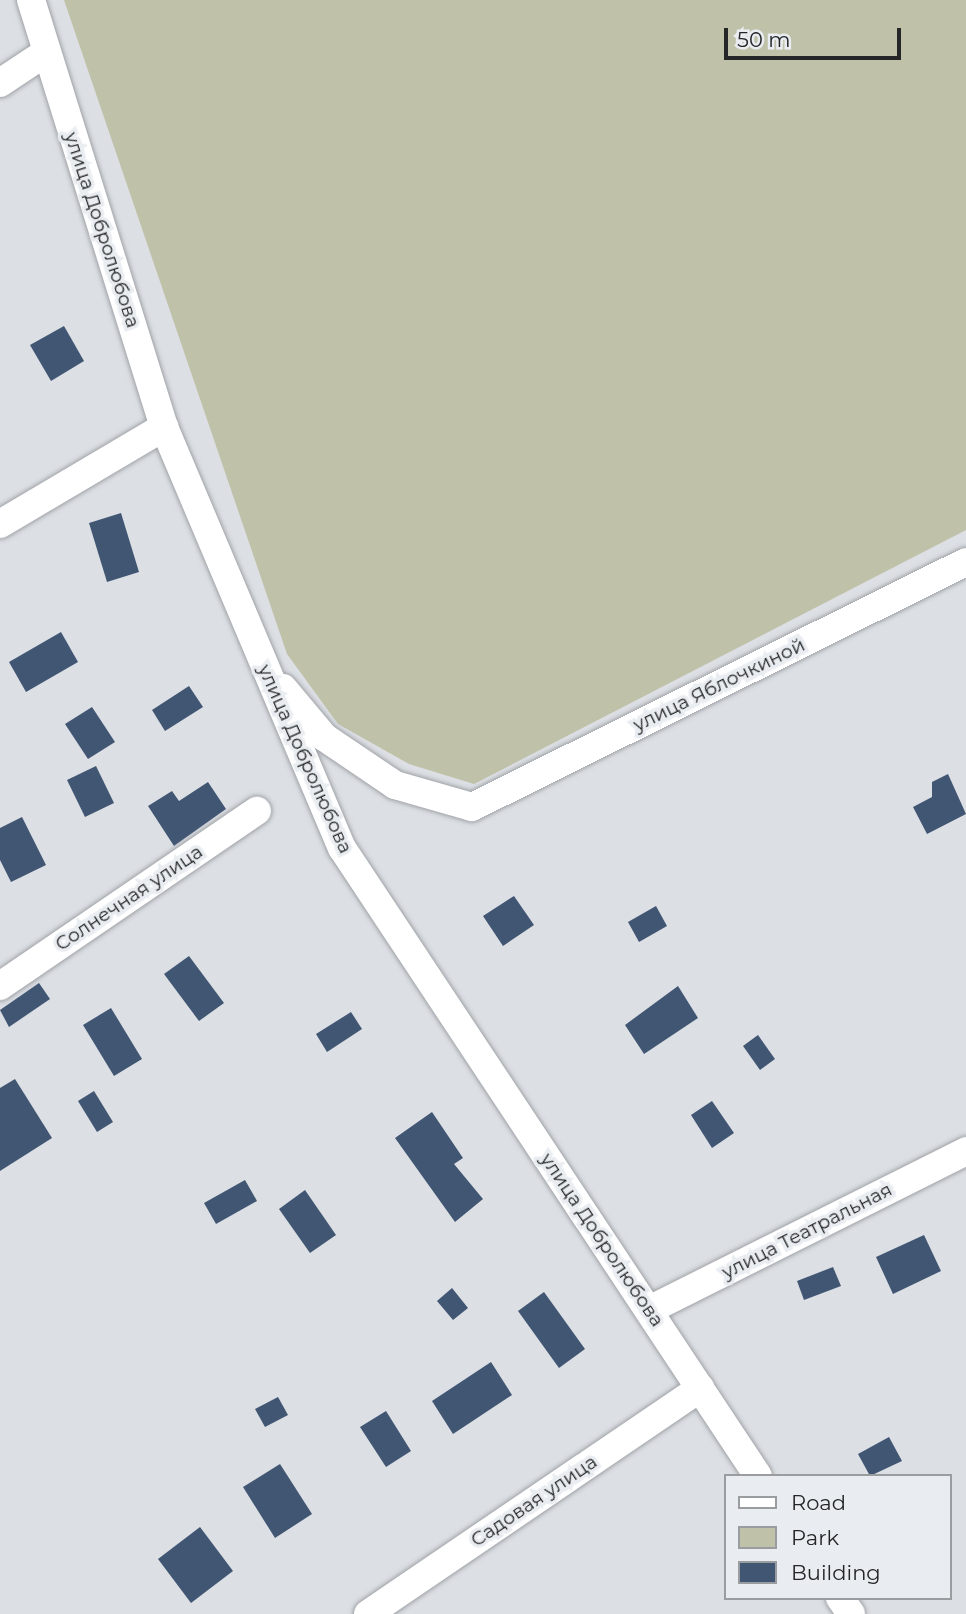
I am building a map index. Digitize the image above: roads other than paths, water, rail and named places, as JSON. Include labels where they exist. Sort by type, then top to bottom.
[{"type":"street","name":"улица Добролюбова","points":[[32,0],[45,53],[164,428],[342,848],[757,1474]]},
{"type":"street","points":[[0,83],[45,53]]},
{"type":"street","points":[[0,524],[164,428]]},
{"type":"street","name":"улица Яблочкиной","points":[[264,665],[324,737],[395,785],[472,807],[966,562]]},
{"type":"street","name":"Солнечная улица","points":[[0,986],[257,811]]},
{"type":"street","name":"улица Театральная","points":[[649,1311],[966,1151]]},
{"type":"street","name":"Садовая улица","points":[[368,1614],[700,1388]]}]
